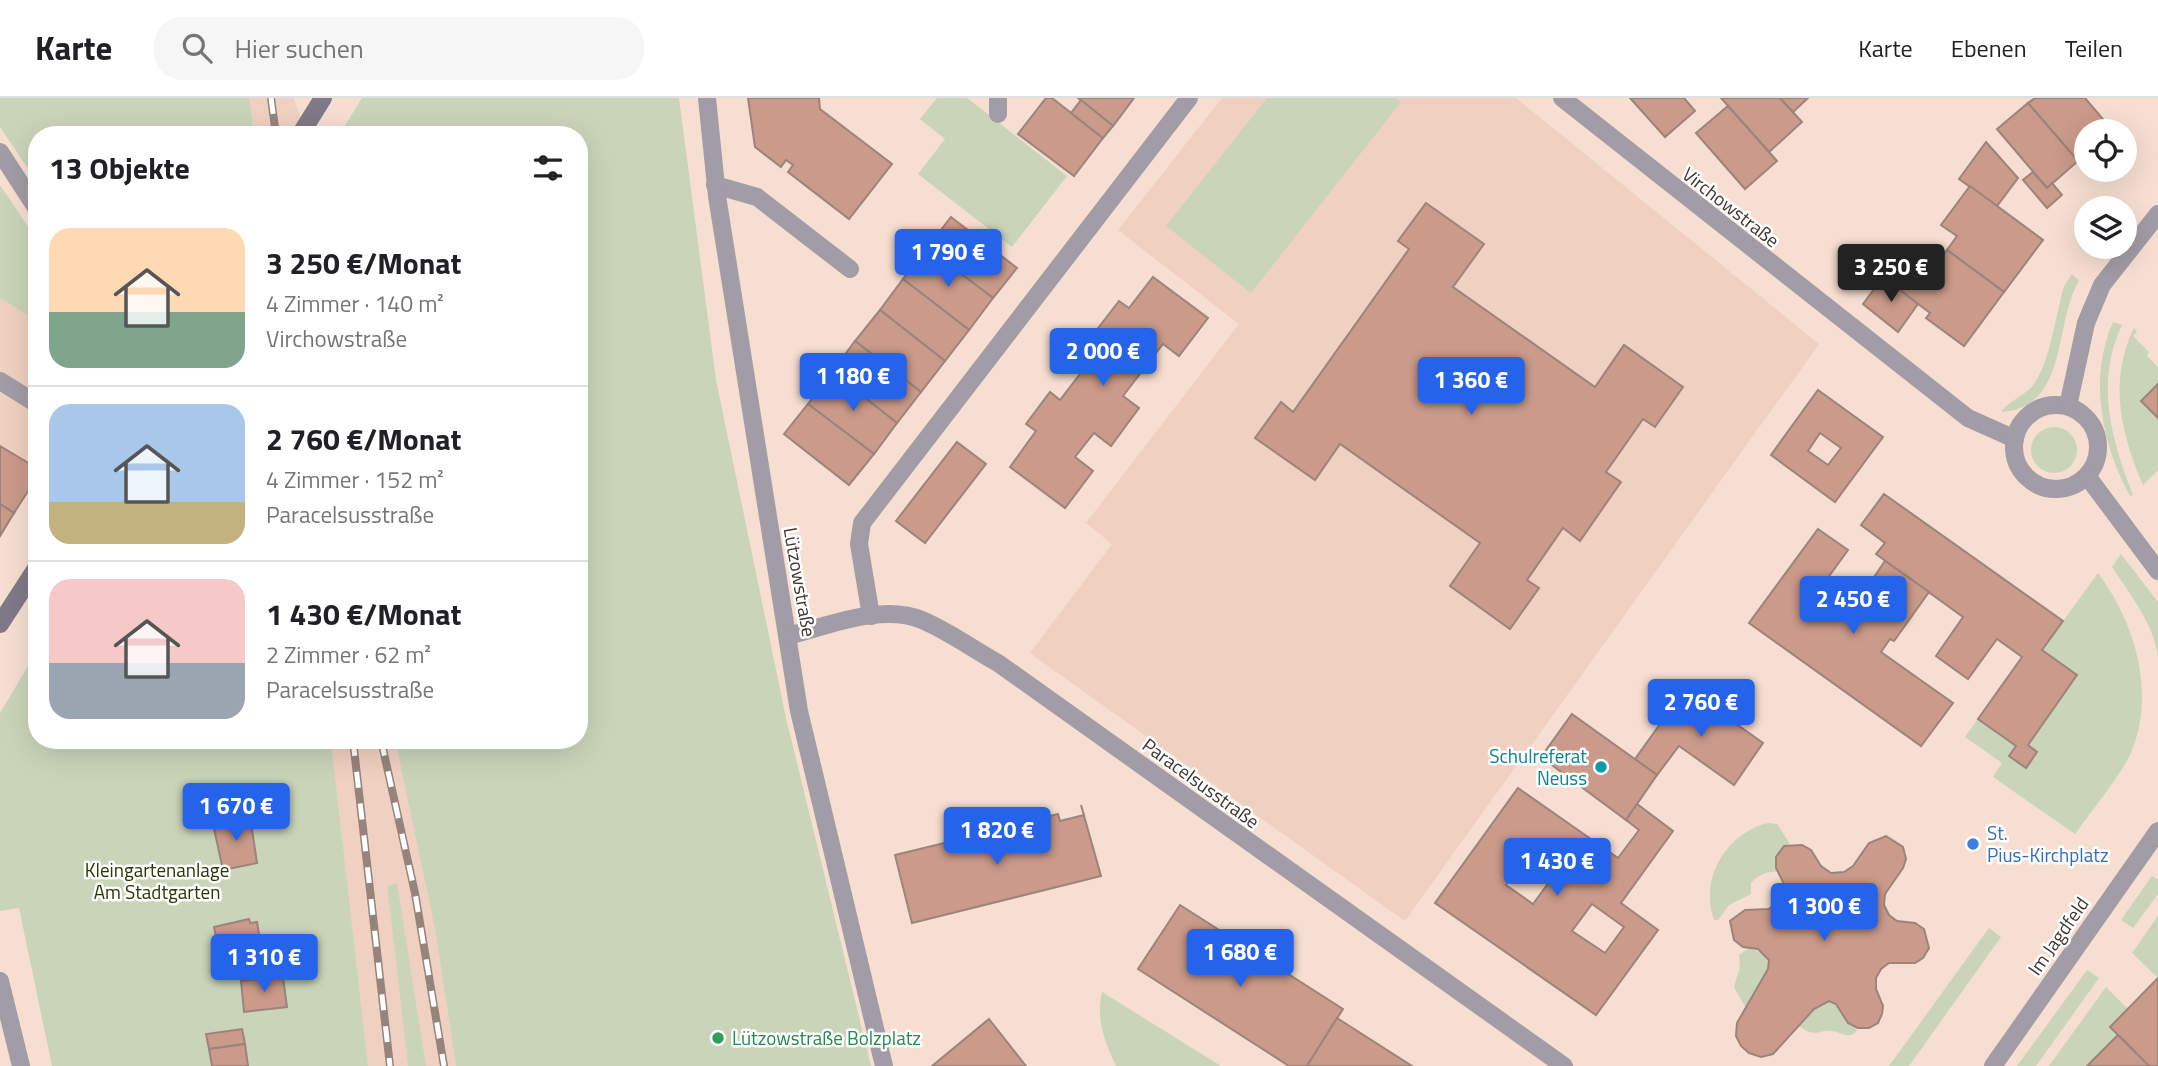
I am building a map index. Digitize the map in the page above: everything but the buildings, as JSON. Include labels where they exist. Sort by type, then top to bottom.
[{"type":"street","points":[[306,126],[323,98]]},
{"type":"street","name":"Lützowstraße","points":[[707,98],[715,185],[799,711],[884,1066]]},
{"type":"street","points":[[871,616],[859,544],[862,523],[1189,98]]},
{"type":"street","name":"Virchowstraße","points":[[1562,98],[1968,418],[2015,439]]},
{"type":"street","points":[[0,152],[28,195]]},
{"type":"street","points":[[715,185],[757,197],[849,269]]},
{"type":"street","points":[[2068,407],[2086,323],[2102,285],[2158,214]]},
{"type":"street","points":[[0,381],[28,398]]},
{"type":"street","points":[[2068,407],[2081,413],[2097,436],[2095,464],[2077,485],[2063,489],[2037,485],[2018,466],[2014,452],[2015,439],[2029,415],[2040,408],[2068,407]]},
{"type":"street","points":[[2087,476],[2158,571]]},
{"type":"street","points":[[0,624],[28,581]]},
{"type":"street","name":"Paracelsusstraße","points":[[788,636],[871,616],[896,614],[921,619],[998,663],[1564,1066]]},
{"type":"street","name":"Im Jagdfeld","points":[[1993,1066],[2158,831]]},
{"type":"street","points":[[0,981],[20,1066]]},
{"type":"shaded area","points":[[249,98],[293,98],[304,126],[251,126]]},
{"type":"shaded area","points":[[1222,98],[1516,98],[1819,344],[1405,921],[1030,653],[1112,544],[1086,523],[1239,324],[1118,230]]},
{"type":"shaded area","points":[[0,298],[28,315],[28,463],[0,446]]},
{"type":"shaded area","points":[[332,749],[397,749],[435,929],[456,1066],[426,1066],[396,883],[387,886],[408,1066],[368,1066]]},
{"type":"green space","points":[[0,98],[249,98],[253,123],[251,126],[28,126],[28,169],[0,127]]},
{"type":"green space","points":[[362,98],[679,98],[716,380],[786,718],[871,1066],[456,1066],[435,929],[397,749],[588,749],[588,126],[345,126]]},
{"type":"green space","points":[[937,98],[967,98],[1067,176],[1012,247],[918,174],[945,139],[920,119]]},
{"type":"green space","points":[[1267,98],[1395,98],[1401,102],[1251,293],[1166,226]]},
{"type":"green space","points":[[0,185],[28,227],[28,315],[0,298]]},
{"type":"green space","points":[[2072,274],[2079,281],[2071,299],[2049,380],[2038,396],[2023,407],[2001,412],[2030,388],[2040,375],[2064,286]]},
{"type":"green space","points":[[2113,322],[2122,325],[2109,367],[2109,410],[2118,453],[2133,495],[2130,496],[2112,455],[2102,410],[2101,366],[2105,343]]},
{"type":"green space","points":[[2134,328],[2137,331],[2133,336],[2149,352],[2147,356],[2158,367],[2158,384],[2141,401],[2158,418],[2158,470],[2143,485],[2129,446],[2120,407],[2121,367]]},
{"type":"green space","points":[[2054,427],[2071,433],[2077,450],[2071,467],[2054,473],[2037,467],[2031,450],[2037,433]]},
{"type":"green space","points":[[2121,554],[2158,602],[2158,657],[2146,621],[2112,567]]},
{"type":"green space","points":[[2098,573],[2123,615],[2132,638],[2142,687],[2141,711],[2137,736],[2128,759],[2075,834],[1993,777],[2002,763],[1965,737],[1978,719],[2016,746],[2009,756],[2026,768],[2037,752],[2028,745],[2077,675],[2042,650]]},
{"type":"green space","name":"Kleingartenanlage Am Stadtgarten","points":[[28,666],[28,749],[332,749],[368,1066],[52,1066],[19,908],[0,911],[0,713]]},
{"type":"green space","points":[[1768,823],[1777,824],[1790,844],[1778,855],[1778,872],[1766,873],[1757,878],[1751,883],[1751,894],[1729,905],[1718,920],[1714,920],[1710,889],[1720,860],[1740,837],[1753,828]]},
{"type":"green space","points":[[2152,876],[2158,880],[2158,894],[2133,928],[2121,920]]},
{"type":"green space","points":[[397,883],[426,1066],[408,1066],[387,886]]},
{"type":"green space","points":[[2158,916],[2158,978],[2132,953]]},
{"type":"green space","points":[[1989,928],[2001,937],[1909,1066],[1889,1066]]},
{"type":"green space","points":[[1749,948],[1766,954],[1768,967],[1746,1008],[1734,987],[1740,967],[1739,955]]},
{"type":"green space","points":[[2087,970],[2099,978],[2036,1066],[2017,1066]]},
{"type":"green space","points":[[2106,987],[2128,1009],[2110,1027],[2118,1035],[2087,1066],[2049,1066]]},
{"type":"green space","points":[[1102,992],[1221,1066],[1116,1066],[1102,1030]]},
{"type":"green space","points":[[1829,1001],[1858,1028],[1854,1034],[1827,1031],[1814,1033],[1799,1026],[1814,1009]]},
{"type":"railway","points":[[271,98],[275,126]]},
{"type":"railway","points":[[354,749],[390,1066]]},
{"type":"railway","points":[[383,749],[415,893],[444,1066]]},
{"type":"place","name":"Schulreferat Neuss","points":[[1601,767]]},
{"type":"place","name":"St. Pius-Kirchplatz","points":[[1973,844]]},
{"type":"place","name":"Lützowstraße Bolzplatz","points":[[718,1038]]}]
